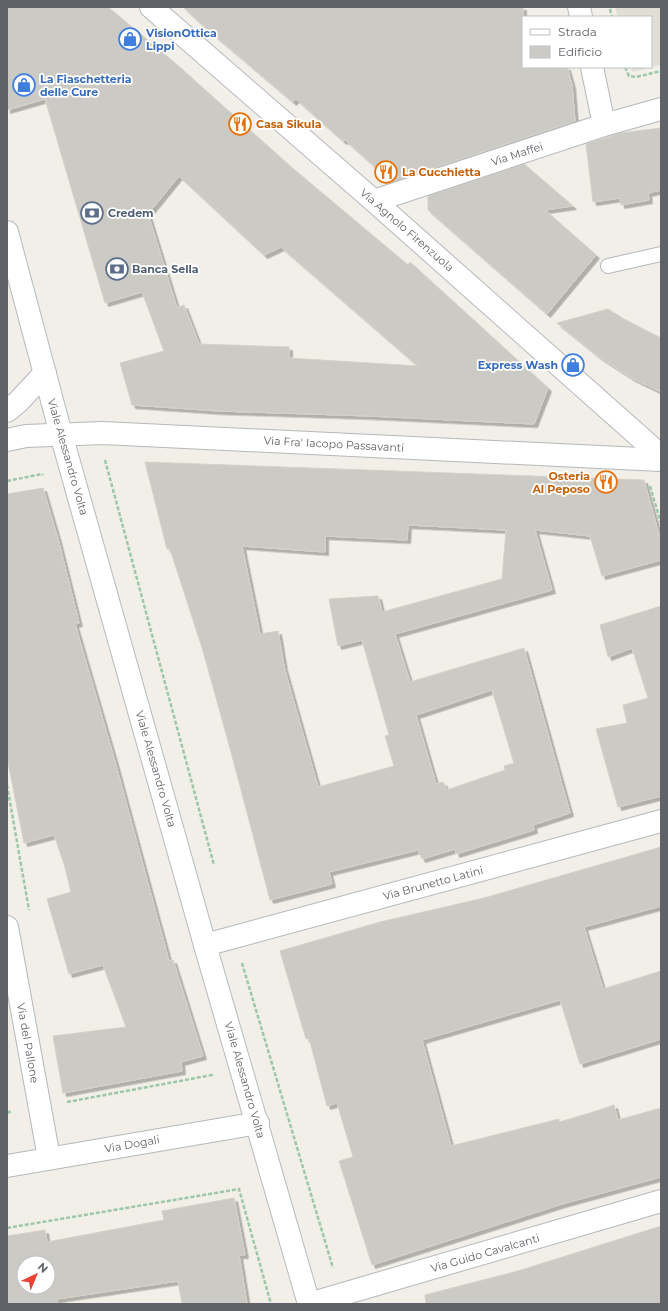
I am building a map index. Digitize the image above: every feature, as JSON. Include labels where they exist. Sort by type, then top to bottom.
[{"type":"street","name":"Via Agnolo Firenzuola","points":[[151,7],[639,435],[661,458]]},
{"type":"street","points":[[592,68],[604,125]]},
{"type":"street","name":"Via Maffei","points":[[374,201],[604,125],[661,110]]},
{"type":"street","name":"Viale Alessandro Volta","points":[[7,232],[61,434],[205,945],[258,1123],[309,1304]]},
{"type":"street","points":[[7,411],[18,402],[45,373]]},
{"type":"street","name":"Via Fra' Iacopo Passavanti","points":[[7,440],[26,436],[103,433],[661,458]]},
{"type":"street","name":"Via Brunetto Latini","points":[[205,945],[661,821]]},
{"type":"street","name":"Via del Pallone","points":[[7,927],[49,1158]]},
{"type":"street","name":"Via Dogali","points":[[7,1166],[258,1123]]},
{"type":"street","name":"Via Guido Cavalcanti","points":[[309,1304],[661,1202]]},
{"type":"lane","points":[[608,266],[661,254]]},
{"type":"path","points":[[625,68],[629,76],[636,77],[661,71]]},
{"type":"path","points":[[106,459],[105,462],[216,872]]},
{"type":"path","points":[[7,480],[42,474],[43,478]]},
{"type":"path","points":[[650,484],[661,523]]},
{"type":"path","points":[[240,957],[334,1270]]},
{"type":"path","points":[[63,1102],[212,1075],[209,1067]]},
{"type":"path","points":[[7,1113],[12,1112]]},
{"type":"path","points":[[7,1228],[239,1189],[271,1304]]},
{"type":"shaded area","points":[[615,7],[661,7],[661,65],[652,67],[652,16],[618,16]]},
{"type":"shaded area","points":[[631,68],[649,68],[632,72]]},
{"type":"building","points":[[7,7],[108,7],[175,63],[290,166],[408,265],[410,262],[548,388],[534,424],[370,416],[219,411],[132,405],[120,363],[164,351],[142,292],[105,303],[45,99],[7,110]],"holes":[[[179,176],[264,255],[281,247],[418,366],[289,358],[289,347],[199,344],[184,305],[177,308],[148,214]]]},
{"type":"building","points":[[183,7],[523,7],[522,68],[567,68],[572,85],[575,121],[392,182],[296,99],[293,102]]},
{"type":"building","points":[[661,128],[661,190],[648,193],[649,200],[621,205],[620,198],[593,202],[586,144],[621,133]]},
{"type":"building","points":[[524,164],[573,206],[545,210],[596,255],[547,314],[428,210],[428,196]]},
{"type":"building","points":[[608,309],[661,338],[661,392],[632,378],[598,356],[557,323]]},
{"type":"building","points":[[145,462],[644,480],[661,542],[661,560],[602,576],[590,536],[535,530],[552,590],[395,634],[410,682],[524,648],[570,813],[533,825],[534,830],[456,854],[455,849],[422,859],[418,850],[329,872],[332,884],[270,900],[203,651],[170,549],[167,549]],"holes":[[[408,525],[506,530],[502,579],[382,612],[378,596],[329,599],[338,646],[362,640],[389,735],[385,736],[394,766],[318,787],[284,667],[278,631],[260,634],[242,546],[325,552],[325,536],[407,540]],[[492,690],[514,763],[504,766],[505,770],[447,790],[443,782],[436,784],[416,715]]]},
{"type":"building","points":[[43,488],[58,539],[79,623],[75,624],[114,758],[169,961],[173,960],[203,1056],[181,1062],[182,1071],[63,1093],[53,1036],[126,1027],[103,965],[69,974],[47,899],[71,892],[64,864],[54,835],[24,843],[7,757],[7,494]]},
{"type":"building","points":[[661,606],[661,796],[618,807],[596,729],[627,723],[623,705],[648,698],[632,648],[608,657],[600,625]]},
{"type":"building","points":[[661,847],[661,906],[584,927],[603,989],[661,971],[661,1039],[580,1064],[560,1000],[422,1040],[451,1146],[559,1119],[559,1122],[614,1105],[618,1120],[661,1108],[661,1177],[562,1204],[372,1265],[339,1161],[353,1157],[337,1103],[327,1106],[309,1038],[306,1039],[280,951],[380,922],[484,898]]},
{"type":"building","points":[[234,1198],[245,1255],[239,1255],[247,1304],[182,1304],[178,1281],[57,1299],[58,1304],[7,1304],[7,1236],[45,1230],[47,1242],[164,1220],[162,1211]]},
{"type":"building","points":[[661,1226],[661,1304],[426,1304],[425,1295],[518,1271]]},
{"type":"place","name":"VisionOttica Lippi","points":[[130,39]]},
{"type":"place","name":"La Fiaschetteria delle Cure","points":[[24,85]]},
{"type":"place","name":"Casa Sikula","points":[[240,124]]},
{"type":"place","name":"La Cucchietta","points":[[386,172]]},
{"type":"place","name":"Credem","points":[[92,213]]},
{"type":"place","name":"Banca Sella","points":[[117,269]]},
{"type":"place","name":"Express Wash","points":[[573,365]]},
{"type":"place","name":"Osteria Al Peposo","points":[[606,482]]}]
